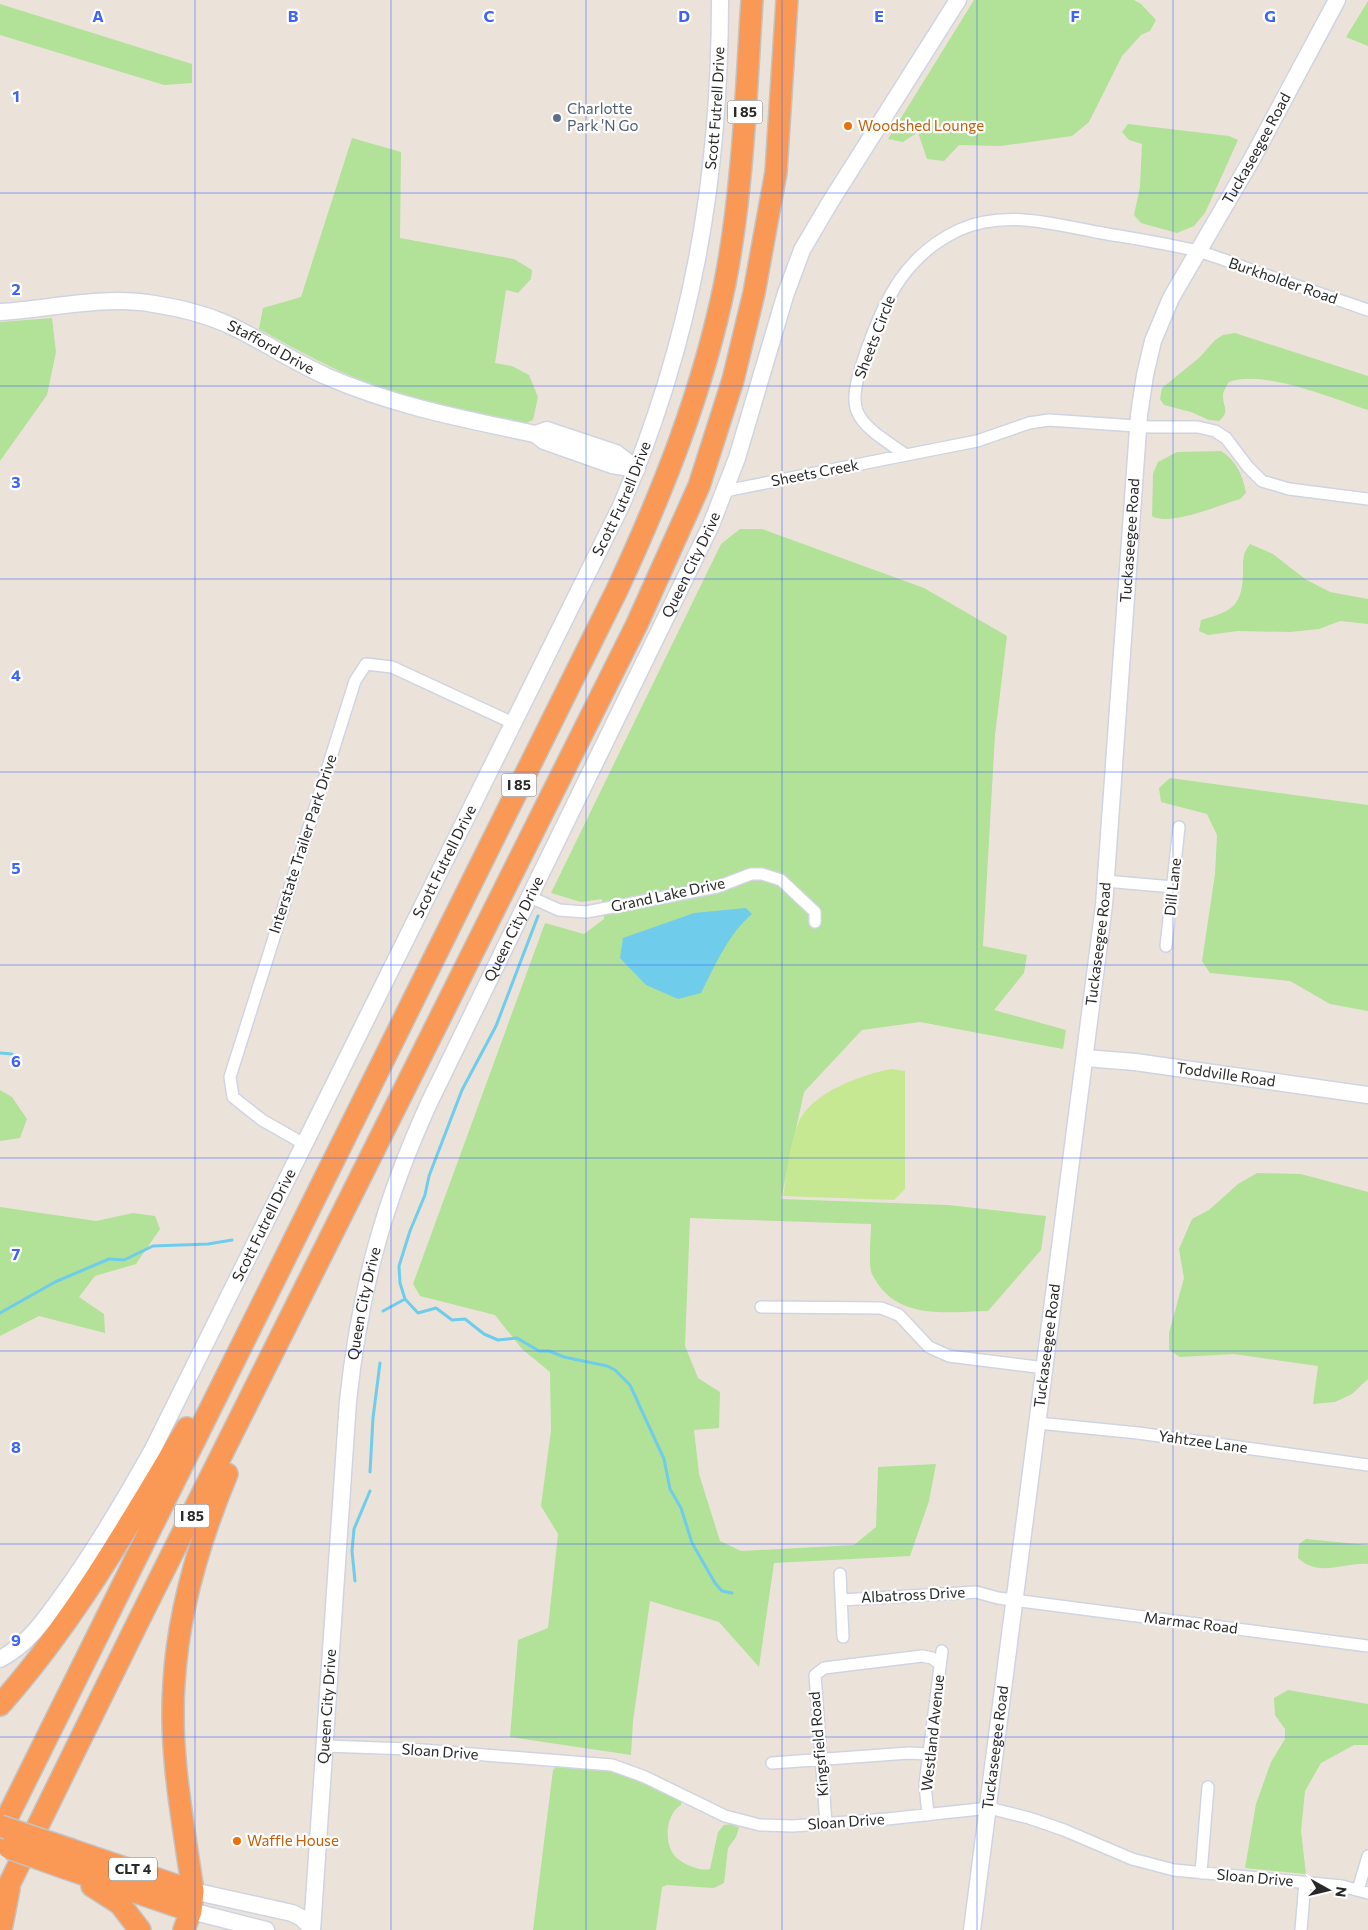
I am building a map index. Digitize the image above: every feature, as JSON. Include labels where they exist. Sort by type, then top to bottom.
[{"type":"highway","name":"I 85","points":[[0,1832],[617,590],[666,479],[708,355],[725,282],[740,169],[752,0]]},
{"type":"highway","name":"I 85","points":[[0,1903],[138,1622],[299,1303],[418,1059],[637,624],[699,486],[733,380],[754,293],[776,172],[781,121],[787,0]]},
{"type":"highway","points":[[781,121],[798,0]]},
{"type":"highway","points":[[0,1826],[69,1859],[188,1921],[193,1890],[174,1748],[174,1684],[180,1633],[198,1559],[218,1495],[299,1303]]},
{"type":"highway","points":[[0,1705],[46,1649],[86,1593],[195,1414],[252,1326]]},
{"type":"highway","points":[[0,1845],[69,1859],[120,1904],[140,1930]]},
{"type":"highway","name":"CLT 4","points":[[69,1859],[193,1890]]},
{"type":"highway","points":[[1,1930],[12,1878]]},
{"type":"street","name":"Scott Futrell Drive","points":[[0,1659],[22,1645],[41,1625],[78,1575],[116,1515],[152,1451],[306,1146],[515,724],[591,570],[637,469],[664,395],[688,311],[698,264],[714,134],[718,79],[720,0]]},
{"type":"street","name":"Queen City Drive","points":[[313,1930],[348,1401],[353,1352],[367,1275],[389,1197],[412,1138],[690,572],[724,492],[757,396],[785,296],[802,250],[840,185],[958,0]]},
{"type":"street","name":"Tuckaseegee Road","points":[[972,1930],[990,1808],[1014,1600],[1085,1058],[1105,881],[1138,426],[1145,375],[1154,341],[1171,298],[1252,159],[1337,0]]},
{"type":"street","name":"Sheets Circle","points":[[906,455],[864,425],[855,408],[855,390],[877,321],[891,292],[903,274],[932,247],[960,230],[974,225],[1019,220],[1042,222],[1197,251]]},
{"type":"street","name":"Burkholder Road","points":[[1197,251],[1368,310]]},
{"type":"street","name":"Stafford Drive","points":[[0,312],[96,301],[131,301],[188,310],[228,325],[304,366],[369,394],[443,416],[535,434],[547,430],[616,454],[637,469]]},
{"type":"street","points":[[906,455],[957,446],[1029,423],[1049,420],[1138,426],[1210,428],[1226,438],[1248,467],[1262,480],[1289,488],[1368,499]]},
{"type":"street","name":"Sheets Creek","points":[[724,492],[906,455]]},
{"type":"street","name":"Interstate Trailer Park Drive","points":[[306,1146],[262,1120],[232,1097],[230,1077],[355,681],[366,664],[392,667],[515,724]]},
{"type":"street","name":"Dill Lane","points":[[1166,946],[1179,827]]},
{"type":"street","name":"Grand Lake Drive","points":[[530,898],[560,910],[586,912],[717,887],[751,874],[762,874],[781,880],[788,886],[814,912],[815,922]]},
{"type":"street","points":[[1105,881],[1172,887]]},
{"type":"street","name":"Toddville Road","points":[[1085,1058],[1144,1064],[1368,1095]]},
{"type":"street","points":[[760,1307],[881,1308],[900,1315],[929,1347],[949,1356],[1045,1368]]},
{"type":"street","name":"Yahtzee Lane","points":[[1038,1423],[1138,1433],[1368,1465]]},
{"type":"street","points":[[840,1574],[843,1636]]},
{"type":"street","name":"Albatross Drive","points":[[841,1600],[976,1592],[990,1597],[1014,1600]]},
{"type":"street","name":"Marmac Road","points":[[1014,1600],[1368,1646]]},
{"type":"street","name":"Westland Avenue","points":[[928,1815],[925,1784],[942,1651]]},
{"type":"street","name":"Kingsfield Road","points":[[826,1823],[814,1680],[817,1672],[824,1668],[922,1656],[932,1658],[940,1664]]},
{"type":"street","name":"Sloan Drive","points":[[325,1746],[410,1749],[612,1765],[630,1770],[666,1786],[725,1816],[748,1823],[793,1826],[990,1808],[1029,1818],[1064,1830],[1152,1866],[1201,1873],[1305,1882],[1363,1892]]},
{"type":"street","points":[[772,1763],[821,1761],[909,1753],[929,1754]]},
{"type":"street","points":[[1201,1873],[1208,1787]]},
{"type":"street","points":[[1363,1892],[1368,1856]]},
{"type":"street","points":[[1301,1930],[1305,1882]]},
{"type":"street","points":[[193,1890],[299,1916],[313,1930]]},
{"type":"street","points":[[188,1921],[266,1930]]},
{"type":"green space","points":[[974,0],[1134,0],[1141,4],[1156,20],[1150,31],[1141,35],[1122,56],[1089,122],[1072,136],[1001,146],[959,145],[944,161],[927,159],[918,132],[903,142],[888,139]]},
{"type":"green space","points":[[1368,1],[1368,46],[1346,37]]},
{"type":"green space","points":[[0,4],[192,64],[192,83],[164,85],[0,35]]},
{"type":"green space","points":[[1128,124],[1229,136],[1238,140],[1205,213],[1194,226],[1177,233],[1141,223],[1134,215],[1140,187],[1142,144],[1129,140],[1122,132]]},
{"type":"green space","points":[[352,138],[401,152],[400,238],[514,259],[532,270],[531,279],[518,293],[506,290],[495,363],[512,366],[529,375],[538,397],[533,420],[526,423],[501,419],[452,409],[403,395],[333,368],[259,329],[263,308],[301,297]]},
{"type":"green space","points":[[52,318],[56,352],[47,395],[0,461],[0,322]]},
{"type":"green space","points":[[1235,333],[1368,376],[1368,410],[1299,387],[1261,379],[1244,379],[1229,382],[1223,394],[1225,414],[1219,421],[1209,420],[1191,412],[1164,405],[1160,399],[1162,388],[1200,357],[1215,340],[1223,335]]},
{"type":"green space","points":[[1221,451],[1231,459],[1241,475],[1246,493],[1240,499],[1182,517],[1160,519],[1152,516],[1153,474],[1158,462],[1177,452]]},
{"type":"green space","points":[[740,529],[762,529],[924,588],[1007,636],[995,735],[983,946],[1027,955],[1024,973],[994,1010],[1066,1030],[1063,1049],[920,1022],[862,1030],[804,1092],[781,1199],[948,1205],[1046,1216],[1041,1250],[988,1311],[938,1312],[907,1307],[894,1300],[882,1289],[872,1274],[870,1257],[871,1224],[690,1218],[685,1346],[698,1378],[720,1392],[719,1428],[694,1430],[699,1474],[720,1541],[741,1551],[854,1545],[876,1527],[878,1467],[936,1464],[929,1501],[910,1556],[774,1563],[759,1667],[719,1622],[650,1601],[633,1721],[631,1755],[510,1737],[518,1640],[548,1628],[558,1534],[541,1506],[551,1430],[550,1372],[522,1349],[495,1315],[420,1296],[413,1284],[545,923],[584,934],[604,919],[602,899],[581,902],[551,893],[721,544]]},
{"type":"green space","points":[[1250,544],[1273,554],[1305,579],[1330,592],[1368,599],[1368,624],[1340,621],[1319,629],[1290,632],[1238,631],[1208,635],[1199,631],[1201,620],[1229,609],[1238,599],[1243,581],[1244,556]]},
{"type":"green space","points":[[1170,778],[1368,805],[1368,1011],[1330,1004],[1290,981],[1210,973],[1202,961],[1215,874],[1217,835],[1207,814],[1161,802],[1159,788]]},
{"type":"green space","points":[[892,1069],[905,1071],[905,1189],[894,1200],[783,1196],[792,1141],[804,1113],[825,1094],[852,1080]]},
{"type":"green space","points":[[0,1090],[12,1097],[27,1119],[20,1138],[0,1141]]},
{"type":"green space","points":[[1257,1173],[1301,1174],[1368,1192],[1368,1379],[1352,1394],[1335,1402],[1313,1404],[1318,1366],[1234,1354],[1180,1357],[1169,1350],[1169,1333],[1184,1278],[1179,1249],[1192,1219],[1209,1210],[1238,1184]]},
{"type":"green space","points":[[0,1207],[96,1221],[133,1213],[155,1216],[160,1229],[136,1264],[95,1276],[79,1297],[104,1314],[105,1333],[39,1316],[0,1336]]},
{"type":"green space","points":[[1306,1539],[1368,1545],[1368,1564],[1323,1568],[1306,1564],[1298,1558],[1299,1544]]},
{"type":"green space","points":[[1288,1690],[1368,1704],[1368,1745],[1354,1745],[1321,1763],[1305,1791],[1301,1831],[1306,1874],[1245,1868],[1256,1804],[1271,1762],[1285,1739],[1285,1729],[1275,1715],[1274,1698]]},
{"type":"green space","points":[[557,1766],[596,1767],[628,1773],[681,1800],[681,1805],[676,1809],[668,1826],[668,1840],[675,1856],[683,1863],[694,1868],[710,1869],[718,1832],[724,1825],[732,1824],[739,1828],[736,1837],[728,1848],[724,1883],[714,1888],[667,1885],[662,1887],[656,1930],[533,1930],[553,1770]]},
{"type":"water","points":[[746,908],[752,914],[743,922],[729,941],[701,993],[678,999],[646,985],[620,958],[623,938],[694,913]]},
{"type":"waterway","points":[[538,916],[496,1026],[462,1090],[429,1176],[425,1195],[410,1231],[399,1266],[400,1283],[405,1299],[418,1313],[436,1308],[452,1320],[465,1319],[484,1334],[498,1340],[517,1338],[539,1351],[549,1351],[564,1357],[607,1366],[615,1370],[630,1385],[664,1459],[670,1489],[681,1508],[692,1543],[715,1583],[722,1591],[732,1593]]},
{"type":"waterway","points":[[0,1053],[12,1054]]},
{"type":"waterway","points":[[0,1313],[55,1282],[109,1259],[124,1260],[153,1246],[208,1244],[232,1240]]},
{"type":"waterway","points":[[383,1311],[405,1299]]},
{"type":"waterway","points":[[370,1472],[373,1418],[380,1363]]},
{"type":"waterway","points":[[355,1581],[352,1551],[354,1529],[370,1491]]},
{"type":"place","name":"Charlotte Park 'N Go","points":[[557,118]]},
{"type":"place","name":"Woodshed Lounge","points":[[848,126]]},
{"type":"place","name":"Waffle House","points":[[237,1841]]}]
